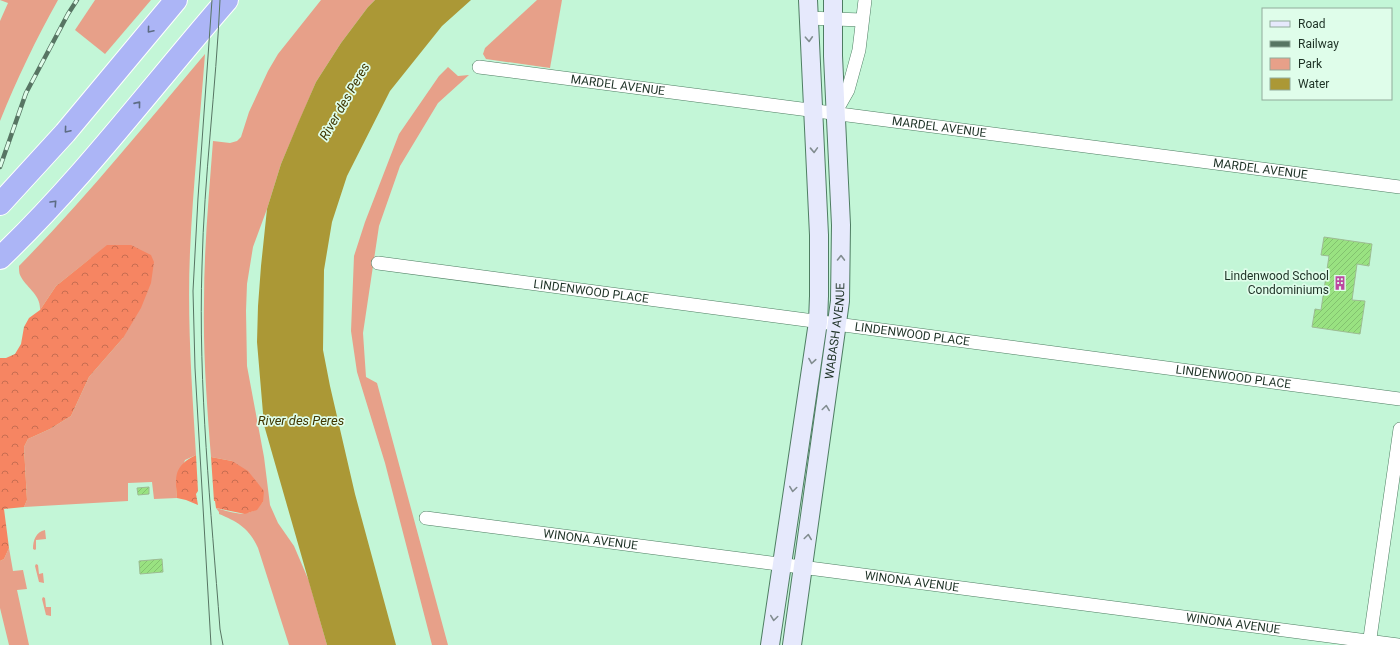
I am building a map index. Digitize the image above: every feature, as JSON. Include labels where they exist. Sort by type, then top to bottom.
[{"type":"highway","points":[[0,204],[44,157],[176,0]]},
{"type":"highway","points":[[0,258],[27,232],[76,178],[227,0]]},
{"type":"main road","name":"WABASH AVENUE","points":[[792,645],[804,568],[840,301],[841,225],[835,113],[832,19],[833,0]]},
{"type":"main road","name":"WABASH AVENUE","points":[[770,645],[818,322],[819,235],[808,9]]},
{"type":"street","points":[[835,113],[848,90],[859,50],[865,0]]},
{"type":"street","points":[[808,9],[832,19],[862,20]]},
{"type":"street","name":"MARDEL AVENUE","points":[[479,67],[1400,187]]},
{"type":"street","name":"LINDENWOOD PLACE","points":[[378,263],[1400,399]]},
{"type":"street","points":[[1369,643],[1400,429]]},
{"type":"street","name":"WINONA AVENUE","points":[[426,518],[1369,643],[1398,645]]},
{"type":"green space","points":[[0,0],[58,0],[27,59],[0,121],[0,21],[8,3]]},
{"type":"green space","points":[[95,0],[151,0],[105,54],[75,30]]},
{"type":"green space","points":[[321,0],[375,0],[341,43],[316,82],[281,164],[253,247],[247,284],[247,366],[264,457],[270,505],[278,523],[294,546],[309,581],[327,645],[289,645],[255,541],[242,526],[219,514],[216,508],[241,514],[258,508],[263,502],[232,461],[211,457],[204,341],[206,241],[213,141],[230,143],[237,141],[241,137],[249,112],[268,71],[278,54]]},
{"type":"green space","points":[[537,0],[562,0],[550,68],[486,59],[483,54],[485,48]]},
{"type":"green space","points":[[205,54],[193,202],[189,277],[190,354],[196,455],[185,460],[176,488],[177,498],[154,499],[152,482],[128,483],[128,501],[24,507],[27,500],[24,447],[28,439],[50,429],[71,416],[89,377],[123,338],[91,258],[56,286],[40,310],[40,304],[36,295],[20,275],[19,266],[91,188]]},
{"type":"green space","points":[[448,67],[458,76],[469,75],[438,103],[400,166],[379,226],[363,333],[366,377],[377,383],[448,645],[432,645],[385,463],[357,372],[351,331],[354,256],[365,222],[399,134],[439,76]]},
{"type":"green space","points":[[107,245],[131,245],[151,255],[154,262],[151,283],[141,308],[123,338],[89,377],[71,416],[50,429],[28,439],[24,447],[27,500],[24,507],[4,509],[9,548],[4,559],[0,561],[0,358],[6,358],[15,354],[21,344],[24,327],[29,318],[40,310],[56,286]]},
{"type":"green space","points":[[196,455],[198,491],[196,494],[198,505],[177,498],[176,483],[176,477],[180,467],[183,463]]},
{"type":"green space","points":[[211,457],[232,461],[248,471],[264,491],[263,502],[257,510],[245,514],[216,508],[214,501]]},
{"type":"green space","points":[[45,530],[46,539],[36,540],[36,549],[33,549],[36,537],[39,533]]},
{"type":"green space","points":[[9,548],[13,571],[23,570],[27,589],[17,590],[29,645],[9,645],[0,608],[0,561],[4,559]]},
{"type":"green space","points":[[36,564],[38,565],[39,574],[43,573],[44,583],[39,582],[35,566]]},
{"type":"green space","points":[[43,597],[45,598],[46,607],[51,607],[51,616],[46,615],[42,599]]},
{"type":"water","name":"River des Peres","points":[[375,0],[471,0],[442,26],[390,91],[347,176],[332,222],[324,270],[323,350],[355,494],[396,645],[327,645],[264,425],[257,342],[258,306],[267,209],[281,164],[316,82],[341,43]]},
{"type":"building","name":"Lindenwood School Condominiums","points":[[1324,237],[1372,244],[1369,266],[1357,264],[1352,300],[1365,301],[1360,334],[1312,327],[1315,309],[1321,310],[1329,256],[1321,255]]},
{"type":"building","points":[[149,487],[149,494],[138,495],[137,488]]},
{"type":"building","points":[[162,559],[163,572],[140,574],[139,561]]},
{"type":"tram line","points":[[211,645],[195,368],[193,291],[212,0]]},
{"type":"tram line","points":[[220,0],[205,199],[201,311],[206,448],[220,629],[223,645]]},
{"type":"railway","points":[[0,167],[26,93],[77,0]]},
{"type":"place","name":"Lindenwood School Condominiums","points":[[1340,283]]}]
